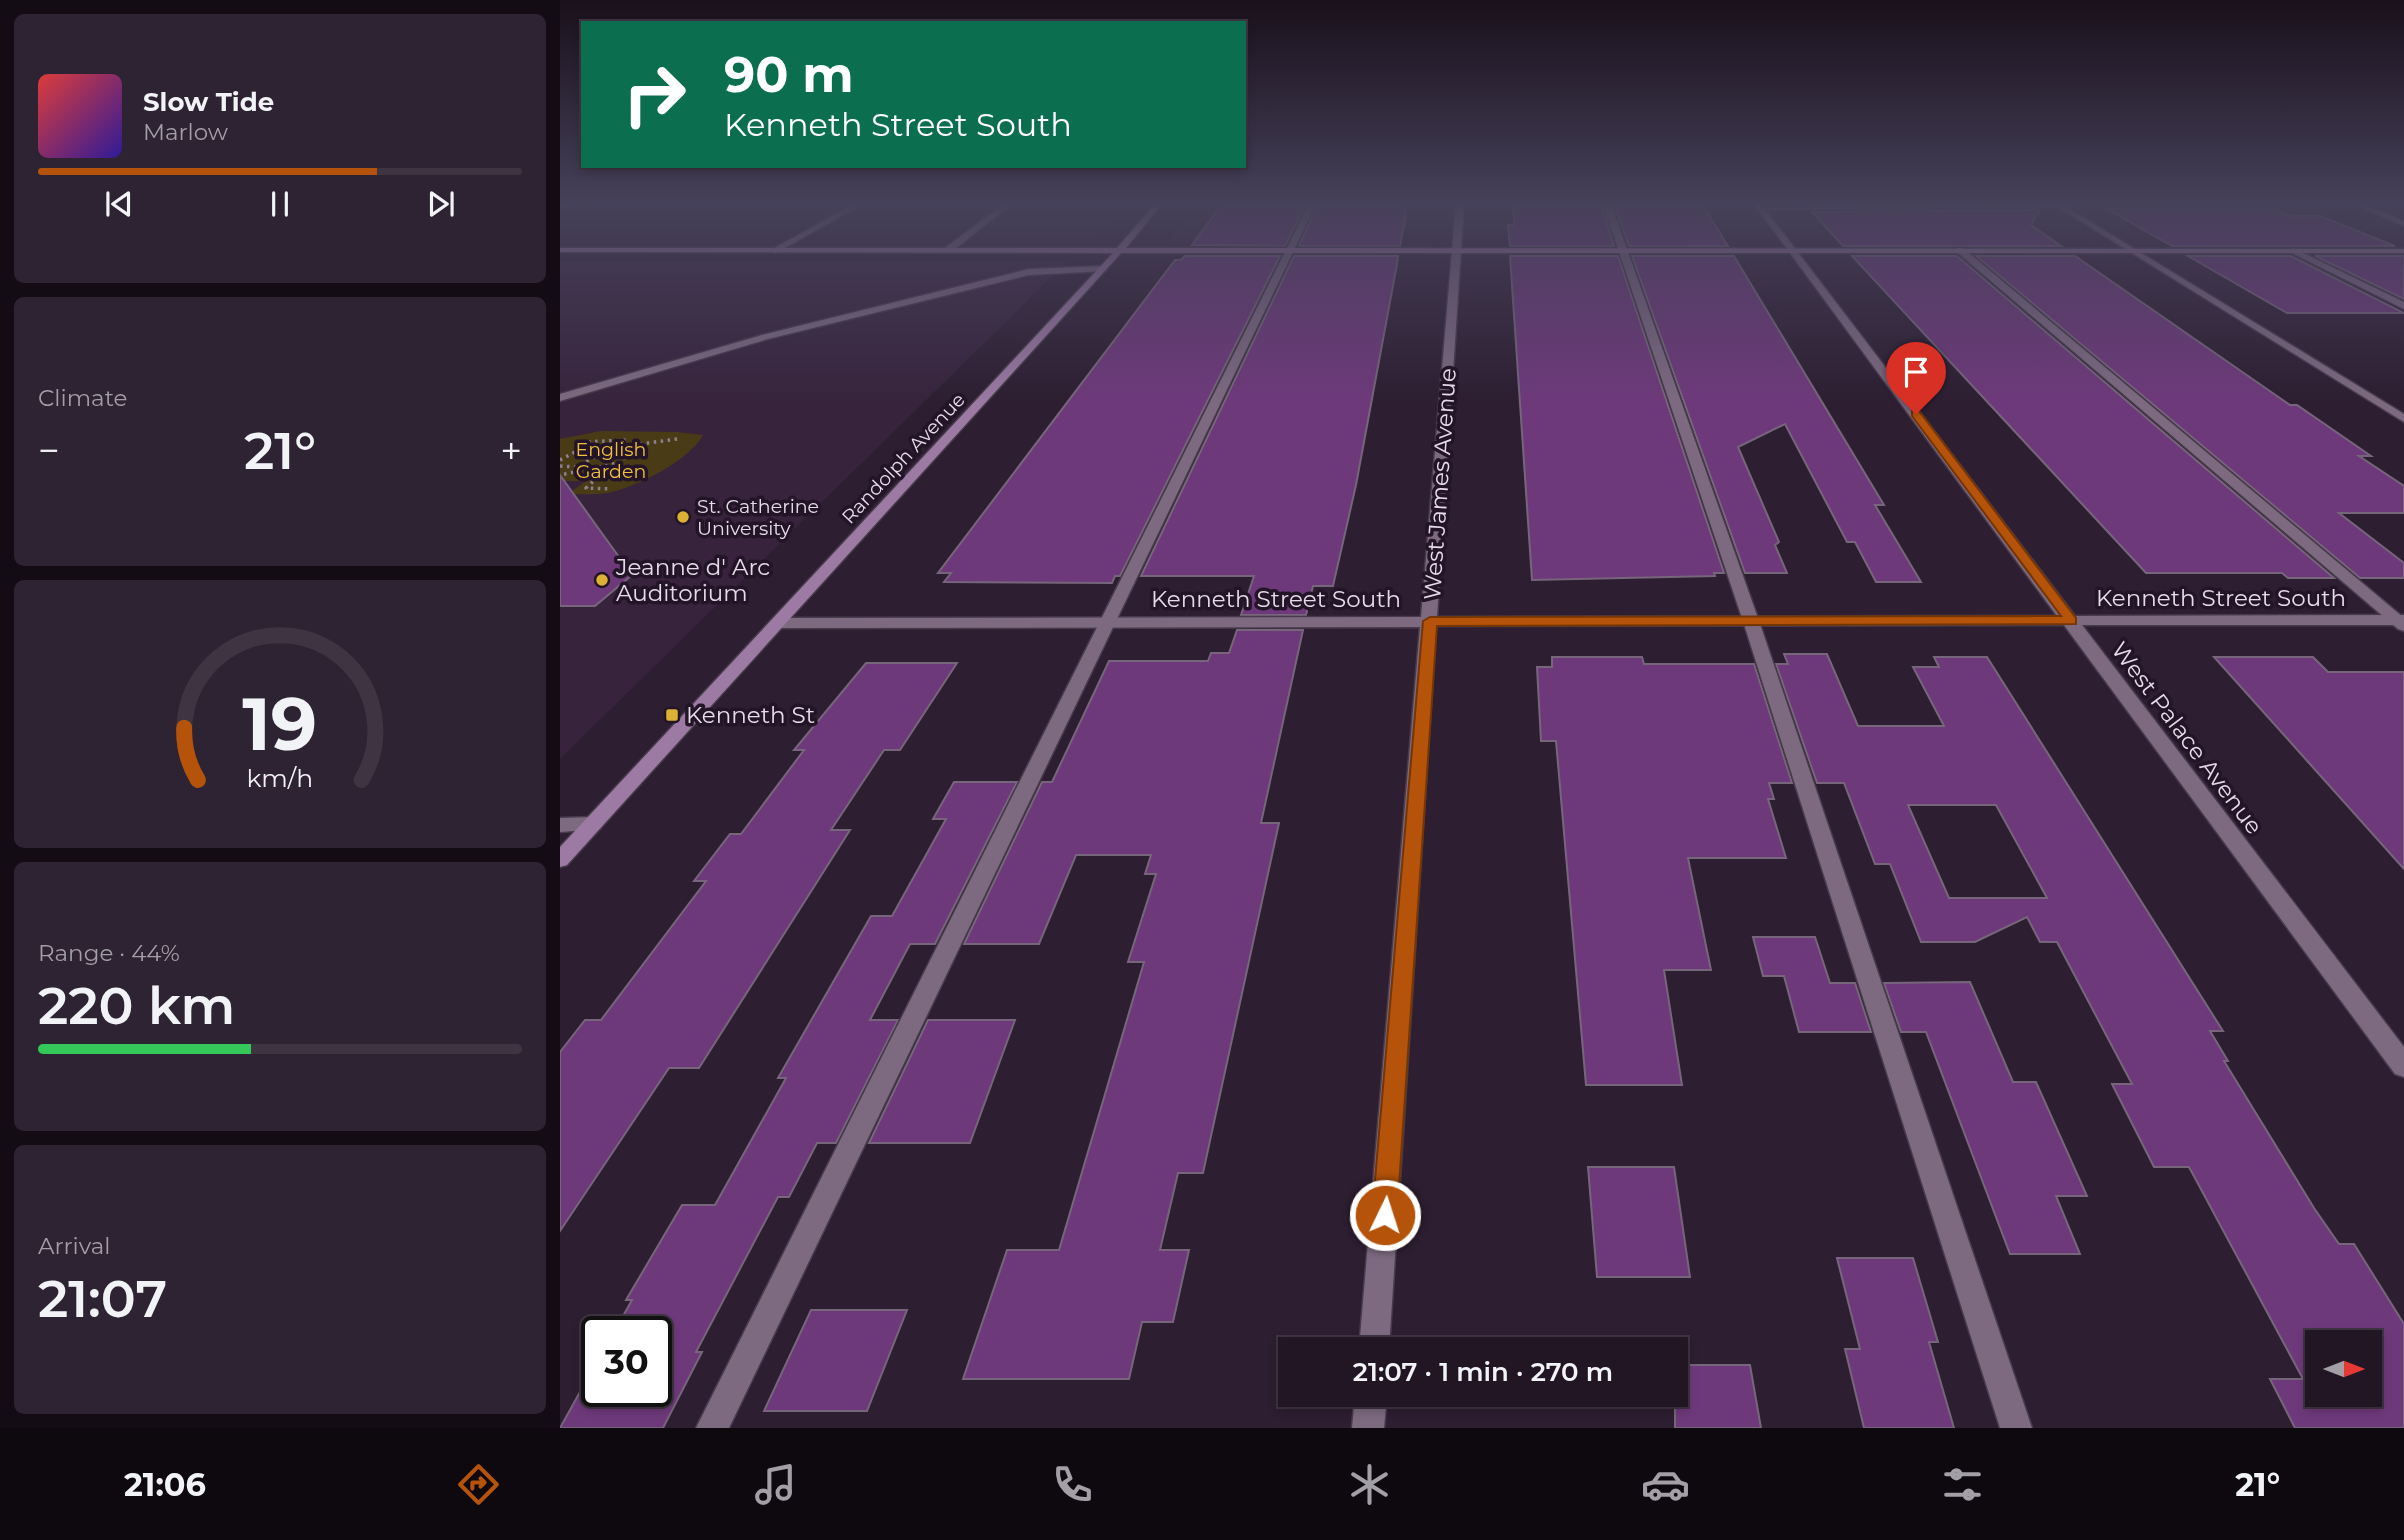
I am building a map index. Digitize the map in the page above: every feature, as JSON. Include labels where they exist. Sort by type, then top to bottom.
[{"type":"street","points":[[560,398],[765,337],[1039,271]]},
{"type":"street","name":"Randolph Avenue","points":[[560,860],[1101,271]]},
{"type":"street","points":[[712,1428],[1282,271]]},
{"type":"street","name":"West James Avenue","points":[[1375,1337],[1456,271]]},
{"type":"street","points":[[1632,271],[1751,621],[2016,1428]]},
{"type":"street","name":"West Palace Avenue","points":[[1809,271],[2404,1066]]},
{"type":"street","points":[[1985,271],[2402,622]]},
{"type":"street","points":[[2167,271],[2404,419]]},
{"type":"street","points":[[2334,271],[2404,306]]},
{"type":"street","name":"Kenneth Street South","points":[[778,623],[2402,622]]},
{"type":"street","points":[[560,825],[593,824]]},
{"type":"street","points":[[1368,1428],[1370,1407]]},
{"type":"path","points":[[626,446],[677,439]]},
{"type":"path","points":[[578,467],[620,440]]},
{"type":"path","points":[[560,460],[579,450],[584,442],[626,440],[623,462],[560,477]]},
{"type":"path","points":[[560,466],[578,467],[598,477],[586,488],[611,489]]},
{"type":"shaded area","name":"St. Catherine University","points":[[560,271],[1058,271],[560,759]]},
{"type":"green space","name":"English Garden","points":[[601,431],[703,435],[686,454],[646,479],[607,493],[568,494],[586,481],[560,481],[560,439]]},
{"type":"building","points":[[1167,271],[1273,271],[1120,576],[1115,576],[1112,583],[944,582],[951,573],[938,573]]},
{"type":"building","points":[[1287,271],[1395,271],[1356,485],[1333,586],[1313,586],[1306,615],[1241,615],[1254,576],[1141,576]]},
{"type":"building","points":[[1511,271],[1623,271],[1724,573],[1714,573],[1715,576],[1532,580]]},
{"type":"building","points":[[1637,271],[1743,271],[1884,505],[1875,505],[1921,582],[1876,582],[1855,542],[1847,542],[1785,424],[1738,447],[1779,542],[1775,545],[1787,573],[1745,573]]},
{"type":"building","points":[[1866,271],[1974,271],[2334,578],[2288,578],[2282,573],[2146,573]]},
{"type":"building","points":[[1993,271],[2096,271],[2290,405],[2297,405],[2371,456],[2359,456],[2404,486],[2404,513],[2339,513],[2404,563],[2404,578],[2360,578]]},
{"type":"building","points":[[2213,271],[2320,271],[2404,313],[2287,313]]},
{"type":"building","points":[[2345,271],[2404,271],[2404,299]]},
{"type":"building","name":"Jeanne d' Arc Auditorium","points":[[560,475],[632,575],[595,606],[560,606]]},
{"type":"building","points":[[1237,630],[1303,630],[1261,823],[1279,823],[1203,1173],[1178,1173],[1160,1250],[1189,1250],[1173,1322],[1142,1322],[1129,1379],[963,1379],[1007,1250],[1059,1250],[1144,962],[1128,962],[1156,874],[1145,874],[1151,855],[1076,855],[1039,944],[964,944],[1042,782],[1052,782],[1109,661],[1208,661],[1211,653],[1229,653]]},
{"type":"building","points":[[1784,654],[1827,654],[1858,726],[1944,726],[1913,667],[1939,667],[1934,657],[1987,657],[2223,1031],[2210,1031],[2228,1061],[2224,1061],[2314,1208],[2339,1244],[2354,1244],[2404,1324],[2404,1428],[2295,1428],[2270,1379],[2303,1379],[2189,1167],[2154,1167],[2112,1084],[2132,1084],[2057,942],[2040,942],[2027,917],[1975,942],[1921,942],[1890,864],[1875,864],[1844,783],[1817,783],[1776,664],[1788,664]],"holes":[[[1908,805],[1996,805],[2047,898],[1949,898]]]},
{"type":"building","points":[[1552,657],[1642,657],[1644,664],[1754,664],[1792,783],[1769,783],[1774,799],[1768,799],[1786,858],[1688,858],[1711,970],[1664,970],[1682,1085],[1586,1085],[1556,741],[1541,741],[1537,667],[1552,667]]},
{"type":"building","points":[[2214,657],[2313,657],[2328,672],[2404,672],[2404,869]]},
{"type":"building","points":[[866,663],[957,663],[900,750],[884,750],[831,830],[850,830],[699,1068],[669,1068],[560,1231],[560,1052],[585,1020],[601,1020],[706,881],[694,881],[730,834],[741,834],[804,750],[794,750]]},
{"type":"building","points":[[954,782],[1017,782],[935,944],[910,944],[870,1020],[898,1020],[836,1143],[817,1143],[789,1197],[778,1197],[696,1352],[702,1352],[663,1428],[560,1428],[581,1390],[581,1407],[672,1407],[672,1316],[623,1316],[632,1300],[626,1300],[682,1205],[715,1205],[786,1078],[778,1078],[871,916],[892,916],[946,819],[933,819]]},
{"type":"building","points":[[1753,937],[1815,937],[1830,983],[1855,983],[1871,1032],[1799,1032],[1784,976],[1763,976]]},
{"type":"building","points":[[1970,982],[2013,1082],[2036,1082],[2087,1196],[2056,1196],[2080,1254],[2010,1254],[1926,1032],[1901,1032],[1884,983]]},
{"type":"building","points":[[928,1020],[1015,1020],[970,1143],[869,1143]]},
{"type":"building","points":[[1588,1167],[1674,1167],[1690,1277],[1597,1277]]},
{"type":"building","points":[[1837,1258],[1913,1258],[1938,1342],[1929,1342],[1954,1428],[1864,1428],[1845,1349],[1860,1349]]},
{"type":"building","points":[[811,1310],[907,1310],[867,1411],[764,1411]]},
{"type":"building","points":[[1688,1365],[1750,1365],[1761,1428],[1675,1428],[1675,1407],[1688,1407]]},
{"type":"place","name":"St. Catherine University","points":[[683,517]]},
{"type":"place","name":"Jeanne d' Arc Auditorium","points":[[602,580]]},
{"type":"place","name":"Kenneth St","points":[[672,715]]},
{"type":"route","points":[[1385,1215],[1430,621],[2071,621],[1916,414]]}]
